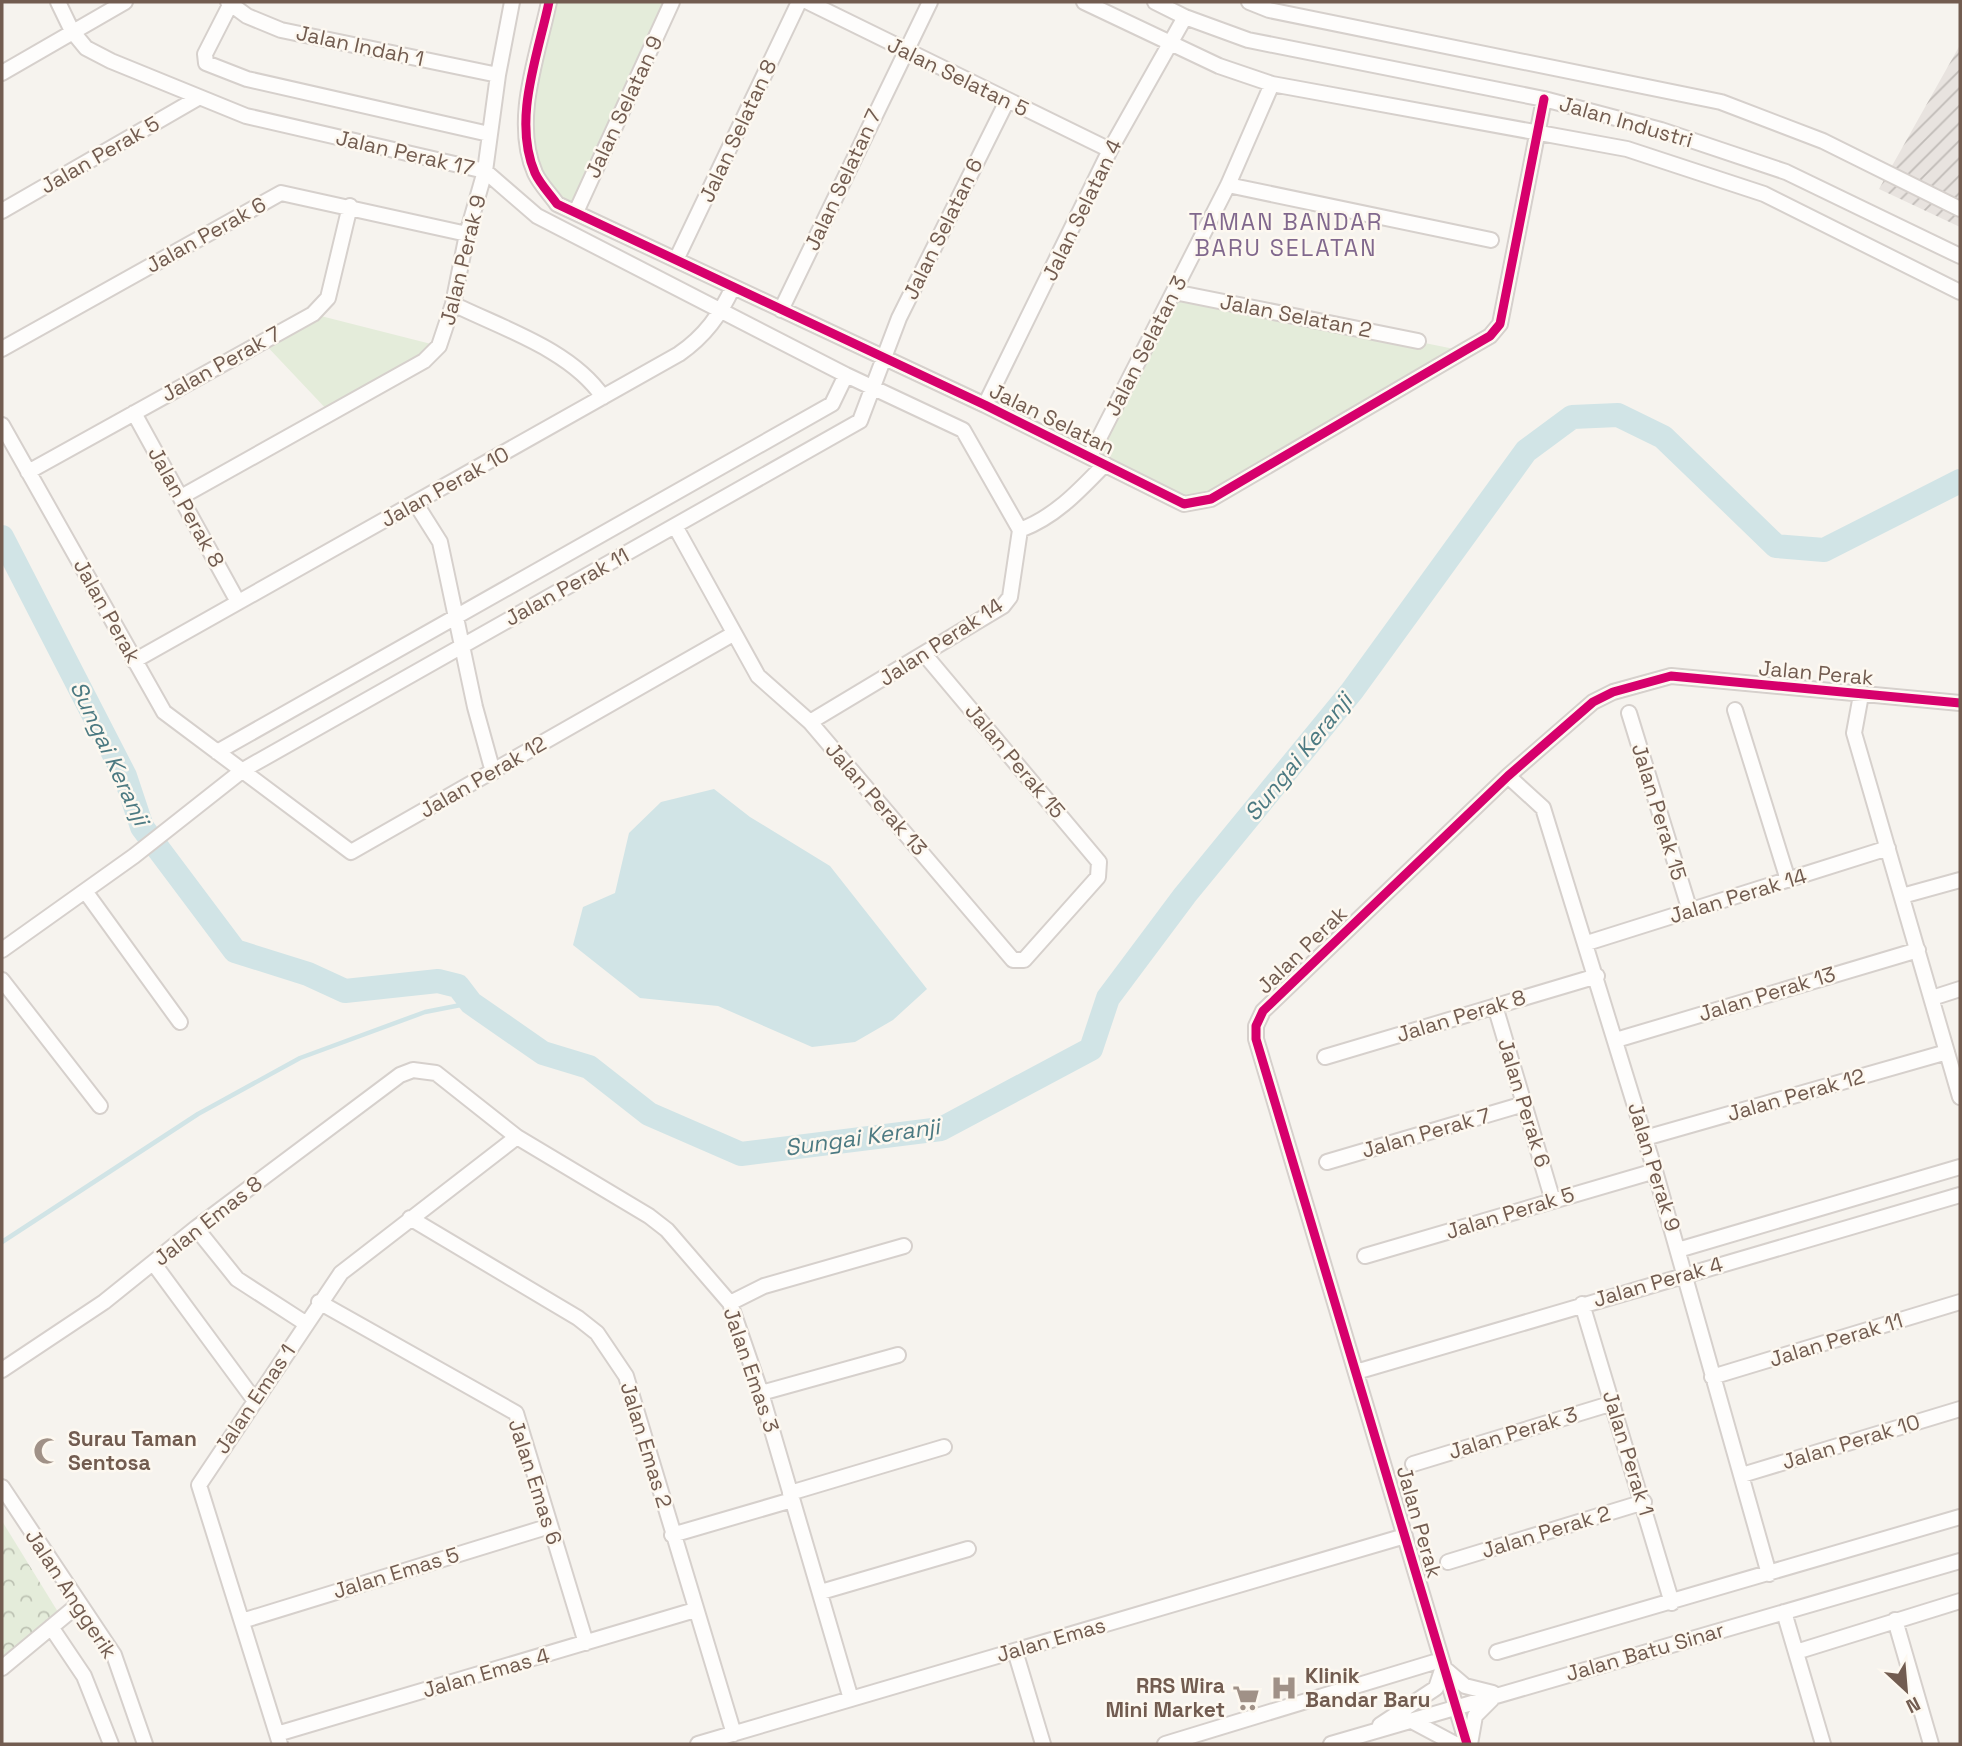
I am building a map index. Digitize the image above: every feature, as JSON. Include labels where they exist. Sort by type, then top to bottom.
[{"type":"street","points":[[58,2],[72,32]]},
{"type":"street","points":[[2,73],[125,2]]},
{"type":"street","name":"Jalan Perak 9","points":[[181,497],[424,361],[439,346],[453,304],[467,234],[485,172],[498,75],[512,2]]},
{"type":"street","name":"Jalan Selatan","points":[[550,2],[530,93],[524,138],[536,174],[557,204],[985,405],[1184,504],[1211,499],[1490,336],[1500,324],[1504,309],[1544,99]]},
{"type":"street","name":"Jalan Selatan 9","points":[[576,212],[672,2]]},
{"type":"street","name":"Jalan Selatan 8","points":[[676,260],[799,2]]},
{"type":"street","name":"Jalan Selatan 5","points":[[808,2],[1110,150]]},
{"type":"street","name":"Jalan Selatan 7","points":[[781,310],[930,2]]},
{"type":"street","points":[[1084,2],[1168,44],[1272,84],[1628,149],[1764,194],[1960,292]]},
{"type":"street","name":"Jalan Industri","points":[[1155,2],[1185,17],[1248,40],[1544,99],[1661,130],[1786,172],[1960,256]]},
{"type":"street","name":"Jalan Industri","points":[[1249,2],[1269,10],[1721,102],[1823,141],[1960,209]]},
{"type":"street","points":[[229,3],[205,54],[206,63],[247,79],[489,134]]},
{"type":"street","name":"Jalan Indah 1","points":[[229,3],[281,30],[498,75]]},
{"type":"street","name":"Jalan Selatan 4","points":[[985,405],[1110,150],[1185,17]]},
{"type":"street","name":"Jalan Perak 17","points":[[72,32],[86,48],[111,61],[246,116],[485,172],[537,216],[875,388]]},
{"type":"street","name":"Jalan Selatan 3","points":[[1090,456],[1228,186],[1272,84]]},
{"type":"street","name":"Jalan Perak 5","points":[[2,211],[198,98]]},
{"type":"street","name":"Jalan Selatan 6","points":[[875,388],[899,318],[1007,101]]},
{"type":"street","points":[[1228,186],[1491,240]]},
{"type":"street","name":"Jalan Perak 6","points":[[2,349],[281,193],[350,206],[467,234]]},
{"type":"street","name":"Jalan Perak 7","points":[[28,472],[313,314],[328,298],[350,206]]},
{"type":"street","name":"Jalan Perak 10","points":[[134,661],[416,504],[700,340],[721,311],[733,287]]},
{"type":"street","name":"Jalan Selatan 2","points":[[1174,292],[1418,341]]},
{"type":"street","points":[[453,304],[552,353],[589,376],[603,397]]},
{"type":"street","name":"Jalan Perak 11","points":[[217,752],[832,404],[846,375]]},
{"type":"street","points":[[875,388],[962,430],[1020,530],[1037,524],[1071,500],[1105,464]]},
{"type":"street","name":"Jalan Perak 11","points":[[2,950],[134,856],[243,770],[860,421],[875,388]]},
{"type":"street","name":"Jalan Perak 8","points":[[134,413],[238,602]]},
{"type":"street","name":"Jalan Perak","points":[[2,425],[164,712],[243,770]]},
{"type":"street","points":[[416,504],[440,542],[475,708],[494,772]]},
{"type":"street","name":"Jalan Perak 13","points":[[675,526],[733,635],[765,684],[810,722],[1013,960],[1024,960],[1098,877],[1101,869]]},
{"type":"street","name":"Jalan Perak 14","points":[[810,722],[1003,606],[1010,597],[1020,530]]},
{"type":"street","name":"Jalan Perak 12","points":[[243,770],[351,852],[733,635]]},
{"type":"street","name":"Jalan Perak 15","points":[[925,655],[1099,862],[1101,869]]},
{"type":"street","name":"Jalan Perak","points":[[1469,1744],[1442,1663],[1260,1052],[1256,1026],[1262,1012],[1508,776],[1592,702],[1636,683],[1671,676],[1960,703]]},
{"type":"street","points":[[1861,695],[1854,733],[1960,1095]]},
{"type":"street","points":[[1735,710],[1788,880]]},
{"type":"street","name":"Jalan Perak 15","points":[[1629,713],[1690,911]]},
{"type":"street","name":"Jalan Perak 9","points":[[1508,776],[1543,808],[1587,943],[1655,1171],[1769,1574]]},
{"type":"street","name":"Jalan Perak 14","points":[[1587,943],[1888,849]]},
{"type":"street","points":[[1902,897],[1960,880]]},
{"type":"street","points":[[85,891],[180,1022]]},
{"type":"street","name":"Jalan Perak 13","points":[[1616,1040],[1918,950]]},
{"type":"street","name":"Jalan Perak 8","points":[[1325,1057],[1597,976]]},
{"type":"street","points":[[2,981],[100,1106]]},
{"type":"street","points":[[1931,998],[1960,989]]},
{"type":"street","name":"Jalan Perak 6","points":[[1495,1006],[1553,1201]]},
{"type":"street","name":"Jalan Perak 12","points":[[1645,1138],[1947,1052]]},
{"type":"street","name":"Jalan Emas 3","points":[[413,1070],[436,1073],[517,1137],[667,1230],[730,1303],[761,1393],[851,1699]]},
{"type":"street","name":"Jalan Emas 8","points":[[2,1370],[104,1302],[196,1228],[400,1074],[413,1070]]},
{"type":"street","name":"Jalan Perak 7","points":[[1327,1162],[1524,1104]]},
{"type":"street","name":"Jalan Emas 1","points":[[279,1739],[200,1485],[305,1323],[341,1273],[517,1137]]},
{"type":"street","name":"Jalan Perak 4","points":[[1678,1250],[1960,1167]]},
{"type":"street","name":"Jalan Perak 5","points":[[1365,1256],[1655,1171]]},
{"type":"street","name":"Jalan Perak 4","points":[[1356,1372],[1685,1273],[1960,1195]]},
{"type":"street","name":"Jalan Emas 2","points":[[410,1218],[578,1318],[597,1333],[626,1376],[734,1734]]},
{"type":"street","points":[[196,1228],[237,1279],[305,1323]]},
{"type":"street","points":[[730,1303],[764,1286],[904,1246]]},
{"type":"street","points":[[154,1264],[255,1401]]},
{"type":"street","name":"Jalan Emas 6","points":[[320,1302],[516,1413],[586,1643]]},
{"type":"street","name":"Jalan Perak 11","points":[[1712,1377],[1960,1302]]},
{"type":"street","name":"Jalan Perak 1","points":[[1582,1304],[1644,1502],[1672,1603]]},
{"type":"street","points":[[761,1393],[898,1354]]},
{"type":"street","name":"Jalan Perak 3","points":[[1413,1464],[1614,1403]]},
{"type":"street","name":"Jalan Perak 10","points":[[1742,1475],[1960,1409]]},
{"type":"street","points":[[672,1535],[944,1447]]},
{"type":"street","name":"Jalan Anggerik","points":[[2,1487],[114,1655],[145,1744]]},
{"type":"street","name":"Jalan Perak 2","points":[[1448,1562],[1644,1502]]},
{"type":"street","name":"Jalan Batu Sinar","points":[[1497,1652],[1960,1517]]},
{"type":"street","name":"Jalan Emas 5","points":[[242,1621],[550,1526]]},
{"type":"street","name":"Jalan Emas","points":[[698,1744],[1405,1536]]},
{"type":"street","points":[[821,1592],[968,1549]]},
{"type":"street","name":"Jalan Batu Sinar","points":[[1331,1744],[1361,1738],[1410,1720],[1960,1561]]},
{"type":"street","points":[[1796,1652],[1960,1601]]},
{"type":"street","points":[[2,1668],[79,1604]]},
{"type":"street","name":"Jalan Emas 4","points":[[279,1739],[695,1610]]},
{"type":"street","points":[[1784,1612],[1823,1744]]},
{"type":"street","points":[[1895,1620],[1931,1744]]},
{"type":"street","points":[[51,1627],[84,1676],[111,1744]]},
{"type":"street","points":[[1015,1651],[1043,1744]]},
{"type":"street","points":[[1442,1663],[1465,1686],[1498,1694]]},
{"type":"street","points":[[1361,1738],[1436,1688],[1442,1663]]},
{"type":"street","points":[[1165,1744],[1442,1663]]},
{"type":"street","points":[[1469,1744],[1475,1716],[1498,1694]]},
{"type":"street","points":[[1410,1720],[1455,1744]]},
{"type":"shaded area","points":[[1960,45],[1960,227],[1879,189]]},
{"type":"shaded area","points":[[714,789],[750,817],[830,866],[927,989],[893,1020],[855,1042],[812,1047],[718,1006],[640,998],[573,945],[583,907],[615,893],[629,833],[661,802]]},
{"type":"green space","points":[[549,2],[672,2],[576,212],[535,174],[530,93]]},
{"type":"green space","points":[[1174,292],[1464,351],[1198,503],[1090,456]]},
{"type":"green space","points":[[313,314],[439,346],[330,413],[262,341]]},
{"type":"green space","points":[[2,1521],[58,1612],[2,1660]]},
{"type":"waterway","name":"Sungai Keranji","points":[[2,537],[125,776],[142,827],[235,951],[308,974],[345,991],[438,981],[458,986],[471,1003],[543,1053],[589,1067],[649,1114],[741,1154],[941,1129],[1091,1049],[1108,998],[1185,895],[1352,691],[1526,451],[1572,417],[1618,415],[1663,437],[1776,546],[1824,550],[1960,481]]},
{"type":"waterway","points":[[2,1242],[198,1114],[300,1058],[425,1012],[471,1003]]},
{"type":"cycle path","points":[[549,2],[529,88],[526,131],[535,173],[557,204],[985,405],[1184,504],[1211,499],[1490,336],[1500,324],[1544,99]]},
{"type":"cycle path","points":[[1467,1744],[1256,1039],[1256,1026],[1263,1011],[1508,776],[1593,702],[1613,692],[1671,676],[1960,703]]},
{"type":"place","name":"Surau Taman Sentosa","points":[[47,1451]]},
{"type":"place","name":"Klinik Bandar Baru","points":[[1284,1688]]},
{"type":"place","name":"RRS Wira Mini Market","points":[[1246,1698]]},
{"type":"district","name":"TAMAN BANDAR BARU SELATAN","points":[[1286,235]]}]
